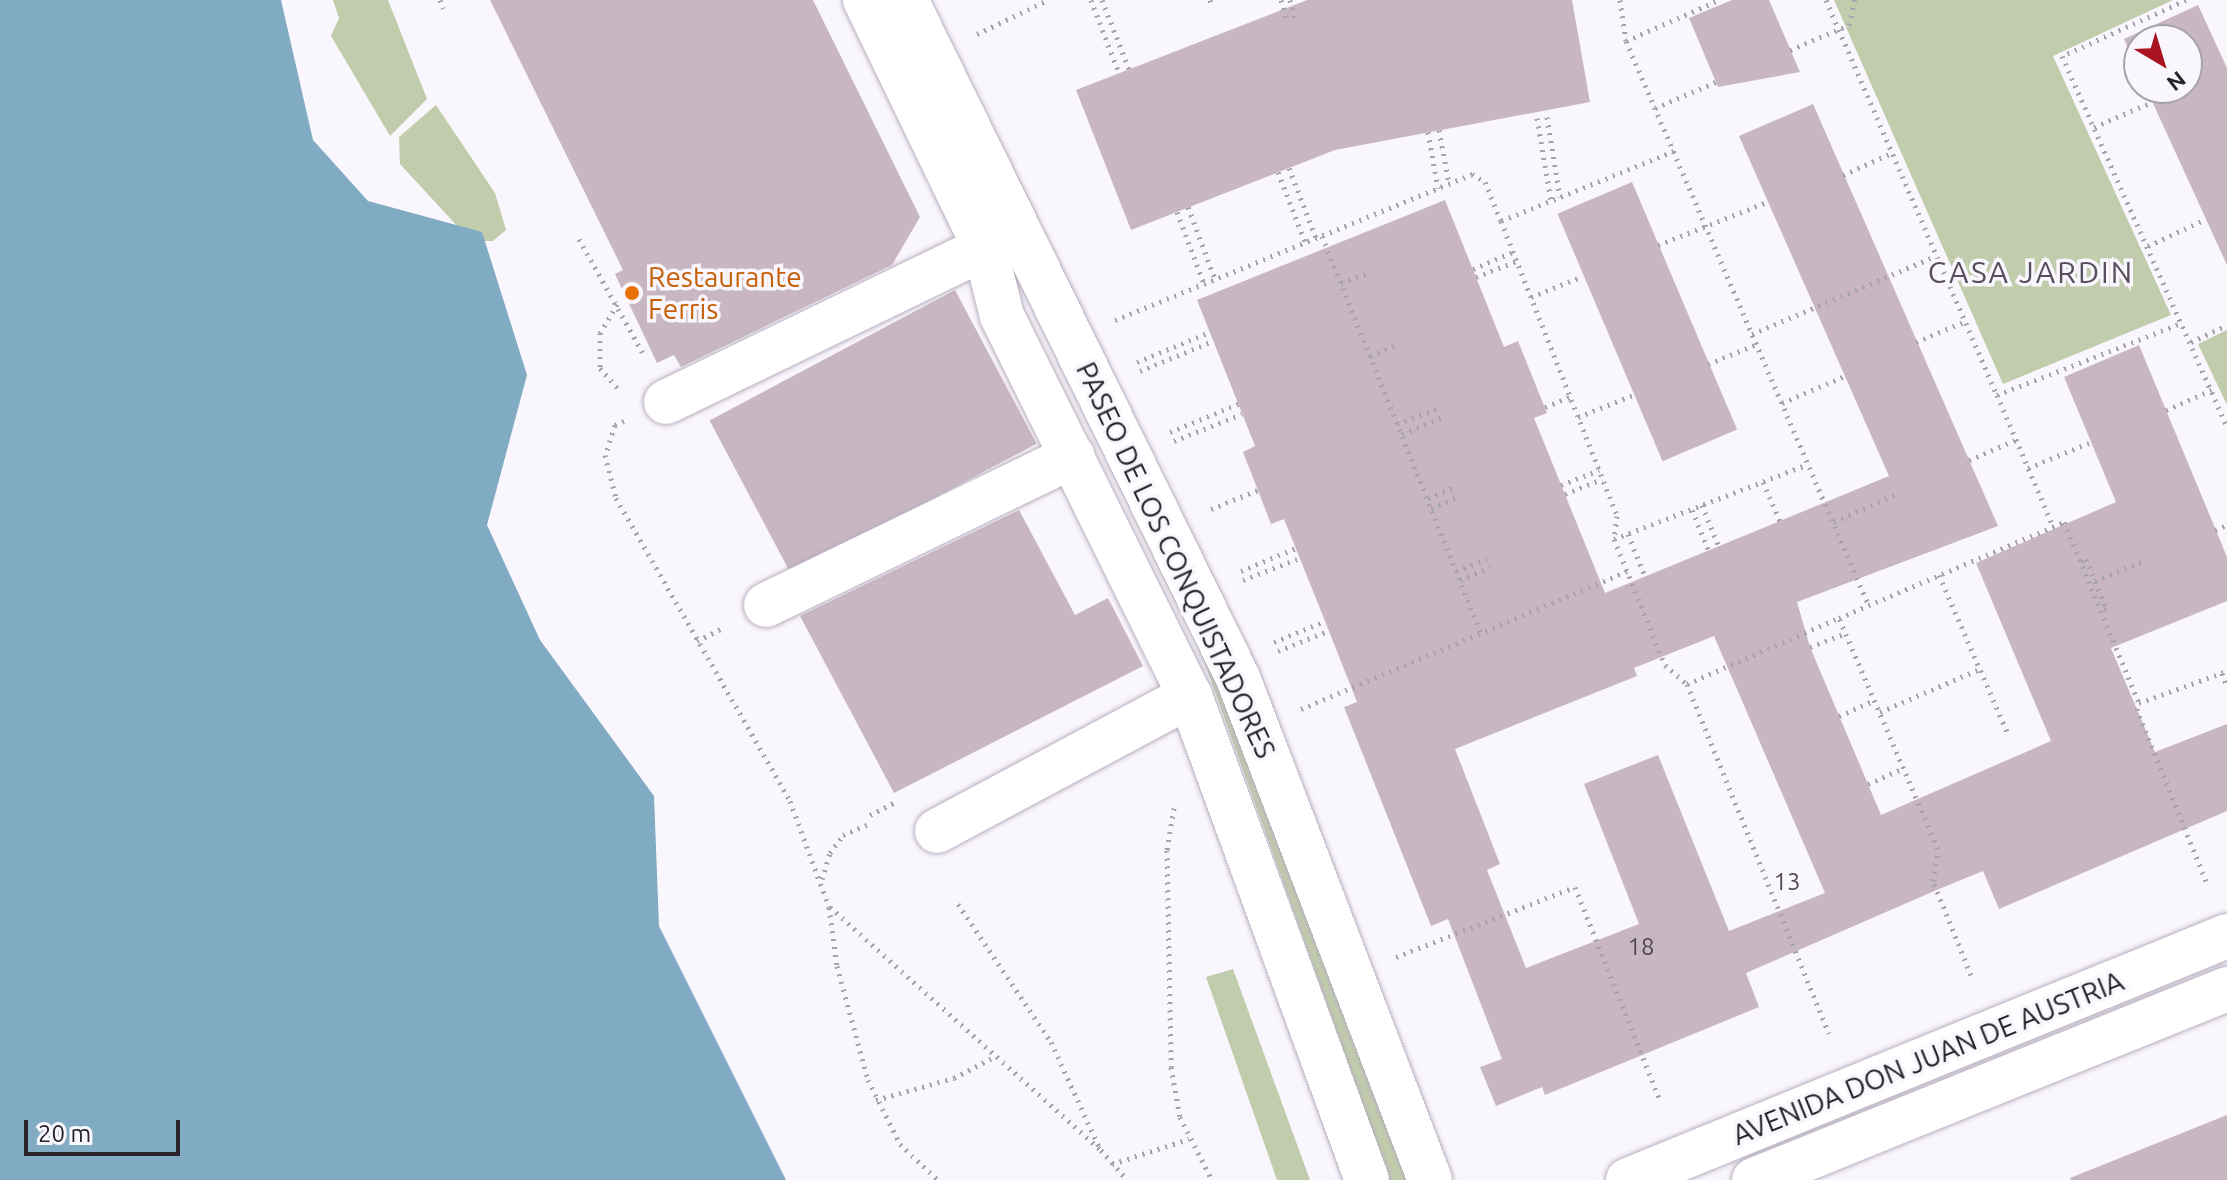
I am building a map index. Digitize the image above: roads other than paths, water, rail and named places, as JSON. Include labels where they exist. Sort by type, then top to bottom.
[{"type":"street","name":"PASEO DE LOS CONQUISTADORES","points":[[865,0],[1002,240],[1238,678],[1430,1180]]},
{"type":"street","name":"PASEO DE LOS CONQUISTADORES","points":[[906,0],[1002,240],[1002,316],[1190,696],[1367,1180]]},
{"type":"street","points":[[660,388],[1002,240]]},
{"type":"street","points":[[766,605],[1073,456]]},
{"type":"street","points":[[937,831],[1190,696]]},
{"type":"street","name":"AVENIDA DON JUAN DE AUSTRIA","points":[[1628,1180],[2227,936]]},
{"type":"street","name":"AVENIDA DON JUAN DE AUSTRIA","points":[[1754,1180],[2227,989]]},
{"type":"water","points":[[0,0],[281,0],[313,140],[368,201],[482,232],[527,375],[487,525],[540,640],[654,796],[659,926],[786,1180],[0,1180]]},
{"type":"place","name":"Restaurante Ferris","points":[[632,293]]},
{"type":"district","name":"CASA JARDIN","points":[[2031,272]]}]
